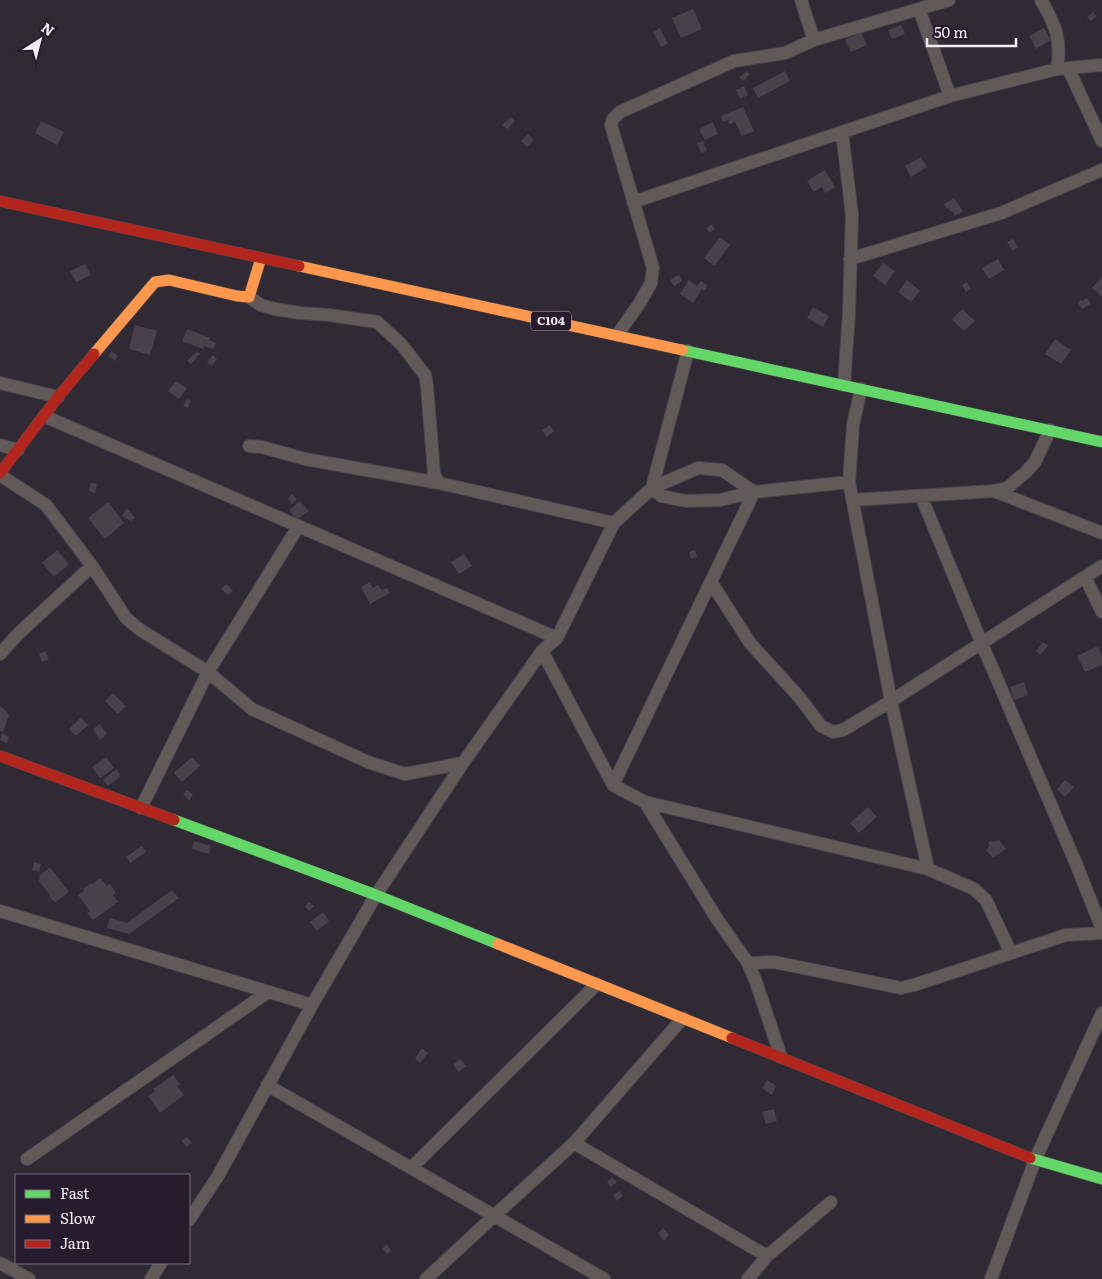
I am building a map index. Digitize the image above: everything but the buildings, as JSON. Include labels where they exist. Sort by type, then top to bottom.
[{"type":"main road","name":"C104","points":[[0,201],[1102,441]]},
{"type":"main road","points":[[0,474],[58,397],[155,282],[169,280],[237,296],[249,296],[261,258]]},
{"type":"main road","points":[[0,756],[376,895],[1035,1160],[1102,1180]]},
{"type":"street","points":[[801,0],[814,40]]},
{"type":"street","points":[[616,335],[638,304],[653,278],[652,268],[611,125],[612,119],[620,112],[734,61],[785,53],[814,40],[949,0]]},
{"type":"street","points":[[1040,0],[1051,18],[1059,42],[1062,69],[1102,141]]},
{"type":"street","points":[[919,9],[950,96]]},
{"type":"street","points":[[633,202],[950,96],[1062,69],[1102,65]]},
{"type":"street","points":[[842,132],[852,215],[849,312],[844,385]]},
{"type":"street","points":[[850,259],[1001,213],[1102,170]]},
{"type":"street","points":[[249,296],[262,305],[274,309],[377,322],[401,344],[425,375],[428,386],[434,474],[439,483]]},
{"type":"street","points":[[652,488],[688,351]]},
{"type":"street","points":[[0,383],[58,397]]},
{"type":"street","points":[[861,389],[852,424],[849,482],[891,701],[928,869]]},
{"type":"street","points":[[44,416],[557,638]]},
{"type":"street","points":[[852,500],[994,492],[1007,488],[1035,462],[1050,430]]},
{"type":"street","points":[[0,445],[18,450]]},
{"type":"street","points":[[249,446],[262,447],[305,459],[439,483],[614,523]]},
{"type":"street","points":[[190,1218],[218,1176],[267,1085],[376,895],[463,763],[542,651],[557,638],[614,523],[652,488],[698,468],[722,470],[754,492]]},
{"type":"street","points":[[0,474],[46,505],[92,566],[126,618],[138,629],[208,672],[252,709],[368,762],[405,774],[463,763]]},
{"type":"street","points":[[652,488],[661,496],[686,501],[720,500],[754,492],[849,482]]},
{"type":"street","points":[[614,785],[754,492]]},
{"type":"street","points":[[994,492],[1102,533]]},
{"type":"street","points":[[921,496],[1102,929]]},
{"type":"street","points":[[141,808],[208,672],[298,527]]},
{"type":"street","points":[[0,654],[19,633],[92,566]]},
{"type":"street","points":[[711,582],[750,643],[800,698],[821,726],[833,732],[844,730],[891,701],[1102,566]]},
{"type":"street","points":[[1085,576],[1102,612]]},
{"type":"street","points":[[542,651],[614,785],[624,792],[645,802],[928,869],[974,889],[986,900],[1011,953]]},
{"type":"street","points":[[645,802],[717,919],[748,963],[781,1057]]},
{"type":"street","points":[[0,911],[312,1005]]},
{"type":"street","points":[[748,963],[774,962],[901,988],[914,986],[1066,935],[1102,933]]},
{"type":"street","points":[[411,1168],[597,984]]},
{"type":"street","points":[[27,1159],[268,992]]},
{"type":"street","points":[[991,1279],[1035,1160],[1097,1038],[1102,1013]]},
{"type":"street","points":[[426,1279],[574,1143],[683,1018]]},
{"type":"street","points":[[267,1085],[604,1279]]},
{"type":"street","points":[[574,1143],[767,1256]]},
{"type":"street","points":[[748,1279],[767,1256],[831,1202]]},
{"type":"street","points":[[0,1263],[29,1279]]},
{"type":"street","points":[[151,1279],[160,1264]]},
{"type":"traffic: fast","points":[[682,350],[1102,442]]},
{"type":"traffic: fast","points":[[174,820],[376,895],[498,944]]},
{"type":"traffic: fast","points":[[1030,1158],[1102,1179]]},
{"type":"traffic: slow","points":[[94,354],[155,282],[169,280],[237,296],[249,297],[261,258]]},
{"type":"traffic: slow","points":[[299,266],[682,350]]},
{"type":"traffic: slow","points":[[498,944],[732,1038]]},
{"type":"traffic: jam","points":[[0,201],[299,266]]},
{"type":"traffic: jam","points":[[0,473],[58,397],[94,354]]},
{"type":"traffic: jam","points":[[0,756],[174,820]]},
{"type":"traffic: jam","points":[[732,1038],[1030,1158]]}]
